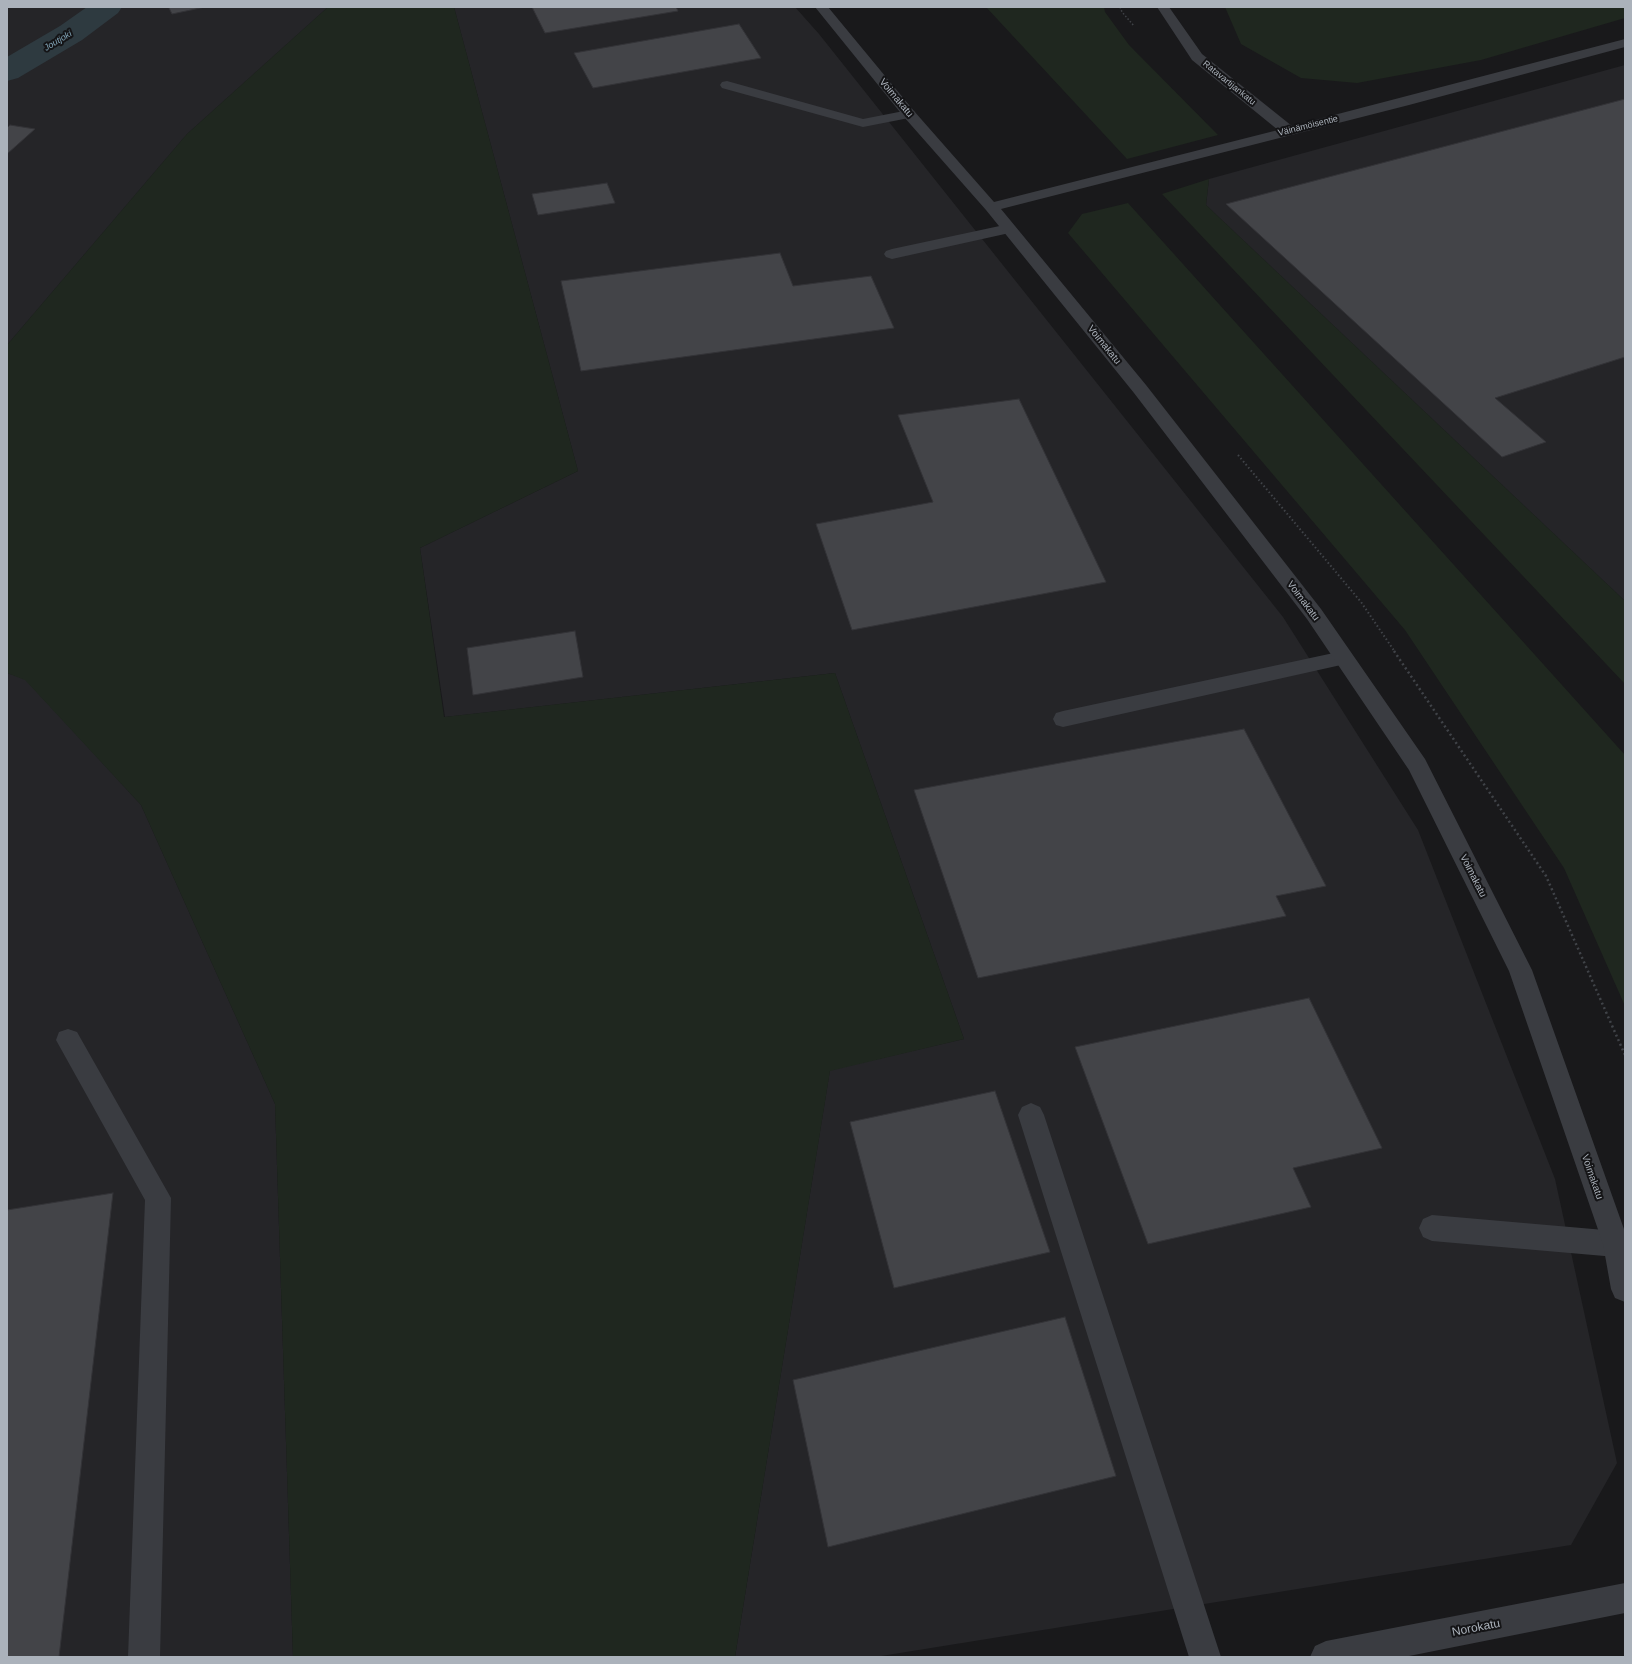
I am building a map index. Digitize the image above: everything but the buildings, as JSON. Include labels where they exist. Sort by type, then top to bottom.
[{"type":"street","name":"Voimakatu","points":[[821,7],[909,114],[991,207],[1140,389],[1314,614],[1417,765],[1520,970],[1616,1244],[1625,1289]]},
{"type":"street","name":"Ratavartijankatu","points":[[1163,7],[1197,57],[1289,131]]},
{"type":"street","name":"Väinämöisentie","points":[[991,207],[1404,102],[1625,43]]},
{"type":"street","points":[[727,85],[863,123],[909,114]]},
{"type":"street","points":[[892,254],[1009,229]]},
{"type":"street","points":[[1063,719],[1343,658]]},
{"type":"street","points":[[68,1040],[158,1198],[144,1657]]},
{"type":"street","points":[[1031,1115],[1205,1657]]},
{"type":"street","points":[[1432,1228],[1616,1244]]},
{"type":"street","name":"Norokatu","points":[[1326,1657],[1625,1598]]},
{"type":"path","points":[[1120,7],[1122,12],[1136,29]]},
{"type":"shaded area","points":[[7,7],[328,7],[187,134],[7,345]]},
{"type":"shaded area","points":[[328,7],[454,7],[578,471],[420,548],[444,717],[835,673],[964,1039],[830,1071],[735,1657],[293,1657],[275,1104],[141,805],[25,680],[7,673],[7,345],[187,134]]},
{"type":"shaded area","points":[[454,7],[795,7],[819,34],[1283,617],[1418,830],[1555,1179],[1617,1463],[1571,1545],[875,1657],[735,1657],[830,1070],[964,1039],[835,673],[445,717],[420,548],[578,471]]},
{"type":"shaded area","points":[[986,7],[1104,7],[1105,12],[1129,45],[1218,135],[1127,159]]},
{"type":"shaded area","points":[[1225,7],[1625,7],[1625,18],[1481,60],[1357,83],[1301,78],[1241,44]]},
{"type":"shaded area","points":[[1625,65],[1625,601],[1206,205],[1209,179]]},
{"type":"shaded area","points":[[1209,179],[1206,205],[1625,601],[1625,684],[1162,194]]},
{"type":"shaded area","points":[[1128,203],[1625,755],[1625,1006],[1564,868],[1405,630],[1068,233],[1082,214]]},
{"type":"shaded area","points":[[7,673],[25,679],[141,805],[275,1104],[293,1657],[7,1657]]},
{"type":"waterway","name":"Joutjoki","points":[[7,71],[71,33],[107,7]]}]
